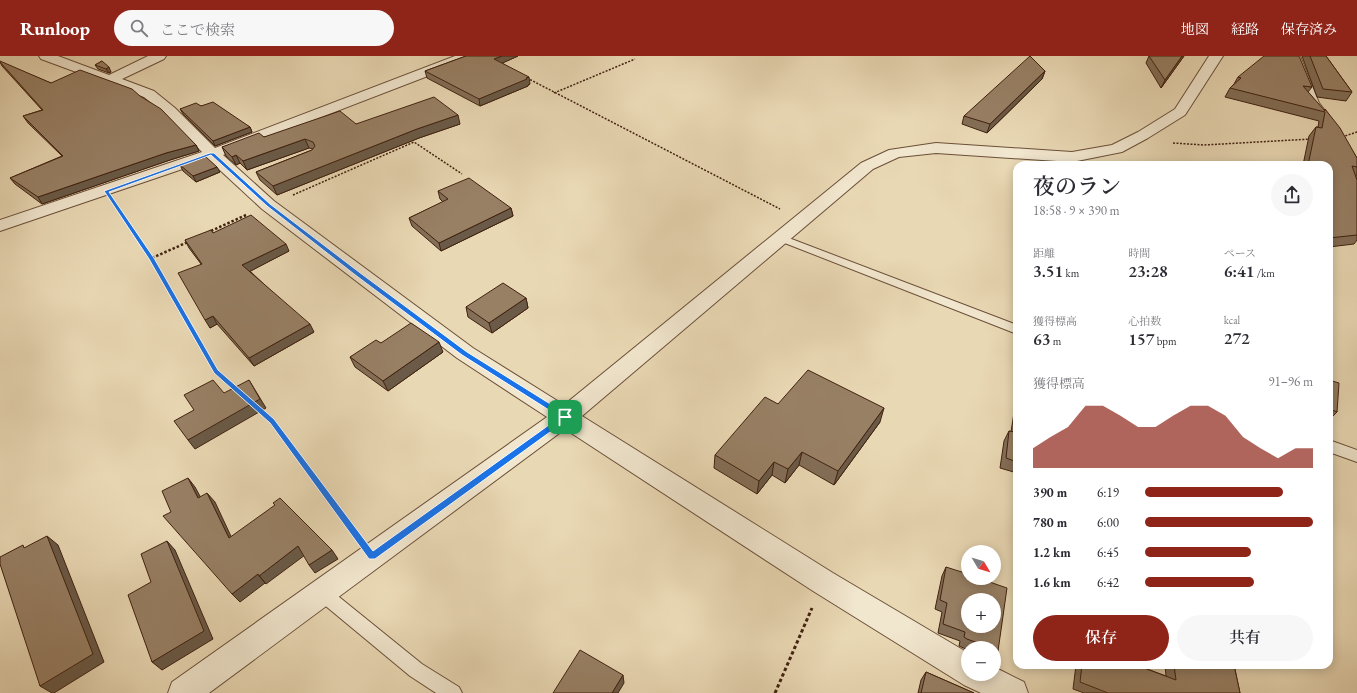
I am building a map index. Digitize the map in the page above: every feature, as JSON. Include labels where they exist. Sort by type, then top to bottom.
[{"type":"street","points":[[46,56],[149,94],[170,111],[212,154],[248,177],[268,205],[464,353],[823,582],[961,666]]},
{"type":"street","points":[[111,79],[159,56]]},
{"type":"street","points":[[0,226],[212,154],[467,56]]},
{"type":"street","points":[[183,693],[565,417],[867,166],[895,153],[936,148],[1072,157],[1116,149],[1135,140],[1180,112],[1216,56]]},
{"type":"street","points":[[989,681],[1013,693]]},
{"type":"lane","points":[[1296,56],[1315,104],[1340,138]]},
{"type":"lane","points":[[781,238],[1013,328]]},
{"type":"lane","points":[[1333,447],[1357,456]]},
{"type":"lane","points":[[322,593],[416,670],[453,693]]},
{"type":"path","points":[[554,93],[635,59]]},
{"type":"path","points":[[523,76],[802,220]]},
{"type":"path","points":[[1135,140],[1160,143],[1204,144],[1340,138],[1357,132]]},
{"type":"path","points":[[207,233],[414,142],[462,174]]},
{"type":"path","points":[[106,191],[152,258],[216,372],[238,391]]},
{"type":"path","points":[[152,258],[193,240]]},
{"type":"path","points":[[255,406],[272,421],[372,556]]},
{"type":"path","points":[[775,693],[823,582]]},
{"type":"building","points":[[466,56],[502,56],[494,59],[529,77],[479,99],[425,71]]},
{"type":"building","points":[[1030,56],[1045,71],[990,124],[964,116]]},
{"type":"building","points":[[1149,56],[1182,56],[1165,80]]},
{"type":"building","points":[[1264,56],[1299,56],[1312,87],[1303,86],[1325,111],[1325,109],[1340,128],[1357,158],[1357,167],[1352,166],[1357,180],[1357,235],[1333,238],[1333,161],[1309,161],[1316,127],[1322,128],[1325,112],[1230,88],[1241,78],[1238,77]]},
{"type":"building","points":[[1310,56],[1326,56],[1352,92],[1323,89]]},
{"type":"building","points":[[0,61],[51,83],[80,70],[132,89],[140,96],[161,109],[196,145],[166,153],[38,197],[10,178],[63,156],[23,116],[43,110]]},
{"type":"building","points":[[102,61],[109,67],[106,69],[95,65]]},
{"type":"building","points":[[434,97],[458,115],[417,129],[273,186],[256,172],[312,150],[315,146],[313,142],[305,139],[243,161],[236,155],[232,157],[222,147],[259,133],[264,137],[340,111],[356,124]]},
{"type":"building","points":[[213,102],[250,127],[213,141],[180,109],[196,103],[201,106]]},
{"type":"building","points":[[206,157],[217,167],[193,176],[180,165]]},
{"type":"building","points":[[469,178],[511,208],[439,243],[409,218],[448,199],[438,191]]},
{"type":"building","points":[[251,215],[286,244],[242,265],[310,324],[249,358],[213,316],[205,320],[178,273],[202,264],[185,240],[211,230],[213,233]]},
{"type":"building","points":[[503,283],[526,298],[489,323],[466,307]]},
{"type":"building","points":[[411,323],[439,342],[383,381],[350,357],[376,340],[381,343]]},
{"type":"building","points":[[808,370],[884,408],[838,471],[802,452],[788,469],[774,462],[759,481],[715,455],[765,397],[778,404]]},
{"type":"building","points":[[213,380],[224,393],[249,380],[260,399],[188,440],[174,421],[194,410],[184,395]]},
{"type":"building","points":[[1333,381],[1339,383],[1337,412],[1333,410]]},
{"type":"building","points":[[1009,431],[1013,432],[1013,461],[1006,458]]},
{"type":"building","points":[[188,478],[198,498],[207,493],[229,538],[275,505],[273,503],[280,498],[332,550],[309,565],[298,546],[259,576],[258,574],[232,594],[163,516],[171,512],[162,491]]},
{"type":"building","points":[[47,536],[93,654],[40,686],[0,564],[0,557],[23,545],[24,548]]},
{"type":"building","points":[[167,541],[204,631],[152,662],[128,595],[151,582],[141,554]]},
{"type":"building","points":[[946,567],[961,572],[961,585],[998,585],[1007,588],[1001,630],[1001,593],[961,593],[961,631],[943,624],[947,603],[940,600]]},
{"type":"building","points":[[965,633],[1001,633],[999,641],[972,641],[964,637]]},
{"type":"building","points":[[580,650],[623,675],[612,693],[553,693]]},
{"type":"building","points":[[1082,669],[1147,669],[1176,680],[1175,669],[1235,669],[1240,693],[1108,693],[1080,682]]},
{"type":"building","points":[[926,672],[974,693],[921,693]]},
{"type":"route","points":[[212,154],[268,205],[356,273],[464,353],[565,417],[372,556],[272,421],[216,372],[152,258],[106,191],[212,154]]}]
